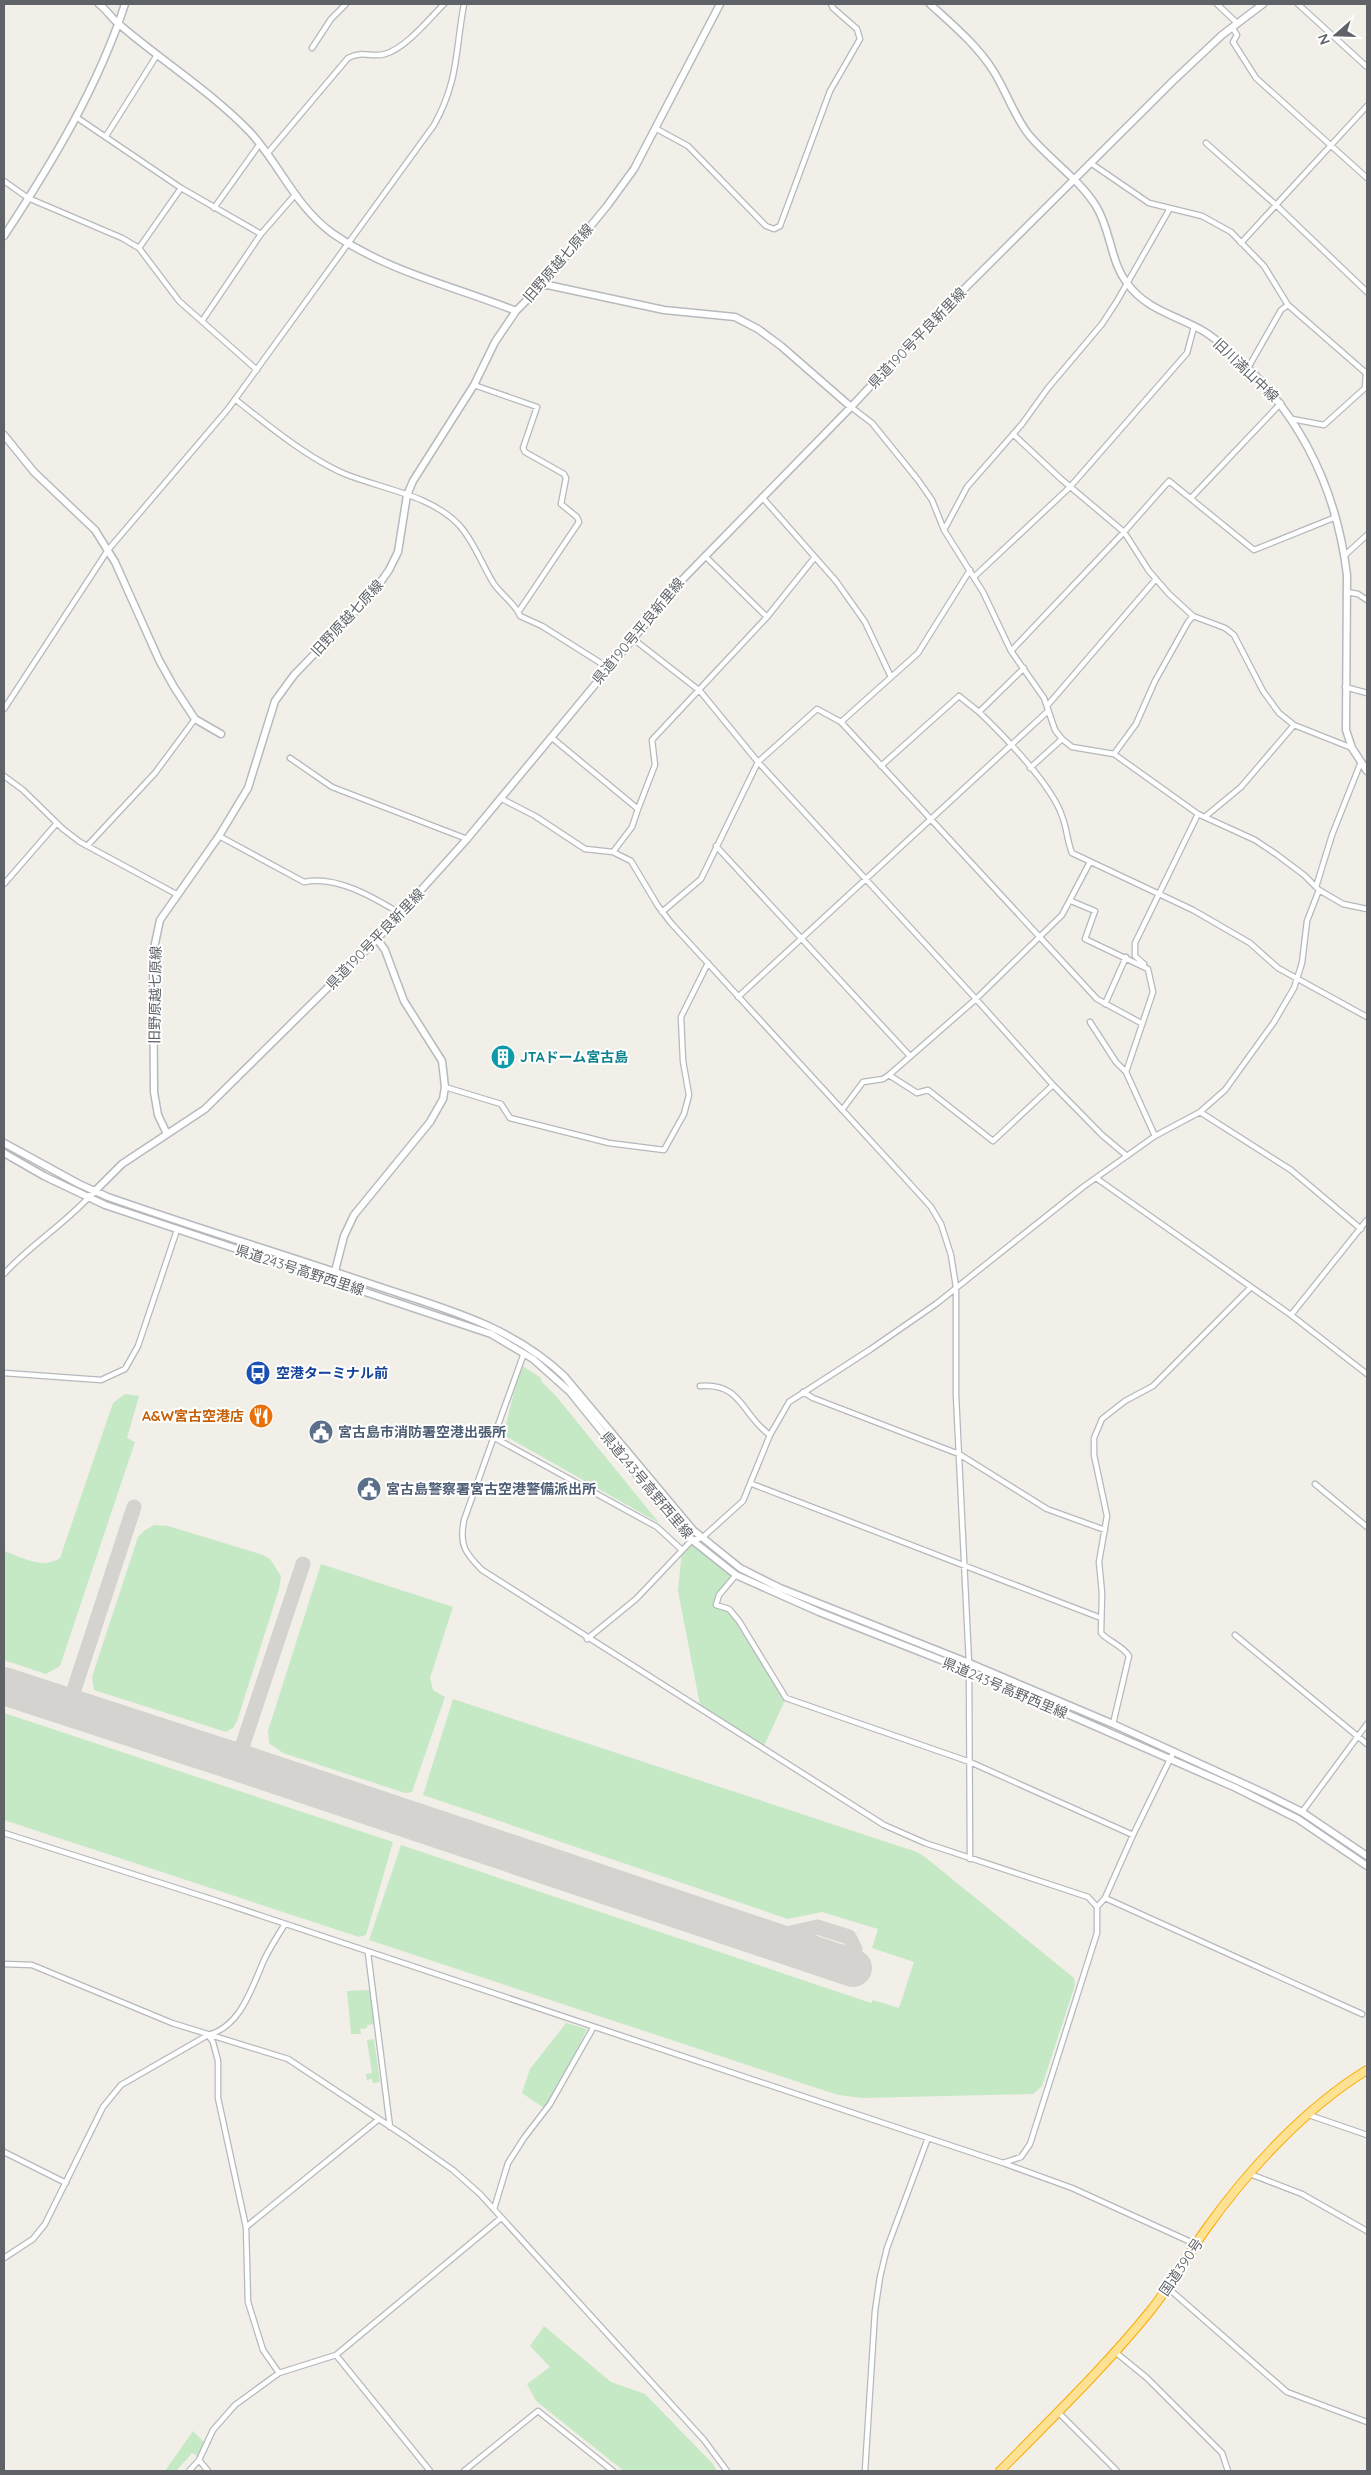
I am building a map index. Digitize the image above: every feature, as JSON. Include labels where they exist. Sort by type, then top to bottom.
[{"type":"highway","name":"国道390号","points":[[1002,2471],[1114,2351],[1168,2288],[1198,2242],[1248,2173],[1309,2115],[1338,2090],[1367,2070]]},
{"type":"main road","points":[[99,4],[118,24],[226,109],[253,136],[294,196],[314,218],[348,243],[414,276],[469,292],[516,311]]},
{"type":"main road","points":[[4,236],[76,117],[118,24],[125,4]]},
{"type":"main road","name":"旧川満山中線","points":[[930,4],[986,60],[1028,133],[1075,181],[1098,208],[1117,267],[1127,284],[1143,301],[1158,311],[1194,327],[1225,346],[1281,403],[1292,419],[1324,480],[1336,517],[1344,556],[1346,592],[1346,730],[1352,748],[1367,771]]},
{"type":"main road","name":"県道190号平良新里線","points":[[88,1198],[122,1164],[205,1109],[378,939],[467,839],[607,667],[680,582],[852,407],[920,333],[1075,181],[1199,55],[1234,25],[1263,4]]},
{"type":"main road","name":"旧野原越七原線","points":[[167,1134],[158,1115],[154,1092],[153,953],[160,920],[219,836],[248,788],[275,701],[294,675],[373,593],[389,570],[398,552],[406,495],[413,482],[474,385],[495,342],[516,311],[542,284],[634,169],[717,5]]},
{"type":"main road","points":[[542,284],[664,310],[735,317],[758,329],[781,346],[852,407]]},
{"type":"main road","points":[[4,435],[34,472],[83,517],[108,550],[159,660],[195,719],[221,734]]},
{"type":"main road","points":[[335,1271],[344,1236],[354,1215],[430,1122],[443,1099],[445,1087],[442,1061],[404,1001],[386,950],[378,939]]},
{"type":"main road","points":[[4,1143],[94,1191]]},
{"type":"main road","points":[[4,1153],[88,1198]]},
{"type":"main road","name":"県道243号高野西里線","points":[[94,1191],[178,1221],[335,1271],[491,1326],[540,1355],[575,1387],[670,1504],[702,1538],[729,1561],[760,1579],[969,1663],[1174,1751],[1302,1812],[1367,1856]]},
{"type":"main road","name":"県道243号高野西里線","points":[[88,1198],[176,1230],[463,1323],[490,1334],[524,1353],[570,1392],[692,1540],[736,1576],[812,1610],[969,1671],[1170,1759],[1298,1818],[1367,1866]]},
{"type":"street","points":[[312,48],[331,19],[346,4]]},
{"type":"street","points":[[267,154],[348,58],[361,53],[383,55],[392,51],[420,29],[444,4]]},
{"type":"street","points":[[4,709],[108,550],[236,399],[434,125],[445,104],[454,77],[464,4]]},
{"type":"street","points":[[655,128],[688,146],[766,226],[774,229],[780,226],[830,91],[860,39],[857,29],[833,8],[832,4]]},
{"type":"street","points":[[1217,4],[1234,25],[1237,35],[1234,42],[1256,78],[1367,178]]},
{"type":"street","points":[[1298,4],[1367,67]]},
{"type":"street","points":[[106,136],[157,55]]},
{"type":"street","points":[[1241,243],[1367,106]]},
{"type":"street","points":[[76,117],[181,188],[261,234]]},
{"type":"street","points":[[1206,143],[1276,204],[1367,292]]},
{"type":"street","points":[[214,208],[259,145]]},
{"type":"street","points":[[1092,164],[1149,203],[1169,210],[1202,216],[1231,232],[1264,266],[1288,305],[1366,372],[1365,388],[1324,425],[1292,419]]},
{"type":"street","points":[[4,181],[28,198],[122,238],[139,248],[179,301],[257,370]]},
{"type":"street","points":[[139,248],[181,188]]},
{"type":"street","points":[[202,322],[261,234],[294,196]]},
{"type":"street","points":[[944,530],[967,487],[1013,434],[1048,388],[1102,324],[1169,210]]},
{"type":"street","points":[[1248,368],[1282,310],[1288,305]]},
{"type":"street","points":[[975,576],[1070,487],[1187,353],[1194,327]]},
{"type":"street","points":[[474,385],[537,407],[523,448],[525,452],[564,474],[566,478],[561,504],[580,522],[519,612]]},
{"type":"street","points":[[236,399],[259,418],[333,468],[384,489],[406,495],[435,508],[458,525],[502,595],[519,612],[520,616],[542,626],[607,667]]},
{"type":"street","points":[[1191,498],[1281,403]]},
{"type":"street","points":[[852,407],[872,423],[932,500],[944,530],[975,576],[1011,651],[1038,686],[1055,730],[1062,739],[1072,747],[1114,754],[1198,814],[1206,816],[1262,845],[1304,874],[1317,889],[1343,904],[1367,909]]},
{"type":"street","points":[[1013,434],[1070,487],[1124,532],[1138,557],[1156,579],[1193,616],[1234,634],[1264,692],[1279,713],[1294,725],[1352,748]]},
{"type":"street","points":[[1011,651],[1124,532],[1169,481],[1254,550],[1336,517]]},
{"type":"street","points":[[762,497],[836,581],[866,622],[891,677]]},
{"type":"street","points":[[1344,556],[1367,535]]},
{"type":"street","points":[[705,556],[767,617]]},
{"type":"street","points":[[613,852],[632,827],[655,766],[652,740],[700,691],[767,617],[815,557]]},
{"type":"street","points":[[841,722],[918,653],[970,570]]},
{"type":"street","points":[[738,997],[1047,709],[1156,579]]},
{"type":"street","points":[[1346,592],[1358,594],[1367,600]]},
{"type":"street","points":[[1114,754],[1136,724],[1155,680],[1193,616]]},
{"type":"street","points":[[632,638],[700,691],[758,762],[1053,1085],[1102,1135],[1127,1156]]},
{"type":"street","points":[[979,712],[1024,668]]},
{"type":"street","points":[[1345,687],[1367,693]]},
{"type":"street","points":[[881,766],[959,696],[979,712],[1010,744],[1055,801],[1062,816],[1072,853],[1160,893],[1234,933],[1250,943],[1278,968],[1367,1017]]},
{"type":"street","points":[[662,912],[701,879],[758,762],[817,709],[841,722],[1038,937],[1104,1004],[1141,1023]]},
{"type":"street","points":[[88,845],[155,773],[195,719]]},
{"type":"street","points":[[1206,816],[1241,787],[1294,725]]},
{"type":"street","points":[[551,737],[638,809]]},
{"type":"street","points":[[1030,768],[1062,739]]},
{"type":"street","points":[[290,758],[332,786],[467,839]]},
{"type":"street","points":[[587,1639],[636,1598],[692,1540],[702,1538],[743,1501],[752,1484],[770,1435],[783,1409],[789,1402],[936,1304],[1096,1178],[1155,1136],[1200,1112],[1225,1090],[1274,1022],[1299,978],[1307,921],[1336,823],[1361,762]]},
{"type":"street","points":[[4,776],[23,790],[62,829],[178,894]]},
{"type":"street","points":[[500,798],[535,816],[585,849],[613,852],[631,861],[662,912],[931,1208],[941,1224],[948,1242],[956,1287],[955,1339],[969,1663],[970,1859]]},
{"type":"street","points":[[1126,1072],[1153,992],[1148,969],[1135,956],[1136,943],[1198,814]]},
{"type":"street","points":[[4,884],[57,823]]},
{"type":"street","points":[[219,836],[304,882],[317,879],[330,880],[401,914]]},
{"type":"street","points":[[716,846],[909,1055]]},
{"type":"street","points":[[842,1110],[863,1082],[883,1079],[889,1075],[909,1055],[976,999],[1062,915],[1090,862]]},
{"type":"street","points":[[1071,901],[1094,911],[1085,939],[1148,969]]},
{"type":"street","points":[[1104,1004],[1126,957]]},
{"type":"street","points":[[445,1087],[501,1104],[510,1118],[609,1143],[664,1150],[684,1114],[689,1095],[683,1061],[681,1017],[708,963]]},
{"type":"street","points":[[1090,1022],[1116,1062],[1126,1072],[1155,1136]]},
{"type":"street","points":[[889,1075],[917,1093],[928,1090],[993,1141],[1053,1085]]},
{"type":"street","points":[[1200,1112],[1291,1170],[1361,1229]]},
{"type":"street","points":[[1096,1178],[1291,1315],[1367,1374]]},
{"type":"street","points":[[4,1274],[72,1215],[88,1198]]},
{"type":"street","points":[[1291,1315],[1367,1220]]},
{"type":"street","points":[[4,1373],[101,1380],[125,1369],[138,1346],[176,1230]]},
{"type":"street","points":[[1113,1724],[1128,1656],[1124,1649],[1101,1633],[1102,1592],[1099,1562],[1107,1516],[1094,1455],[1094,1438],[1102,1419],[1125,1401],[1153,1386],[1251,1287]]},
{"type":"street","points":[[524,1353],[492,1436],[464,1520],[462,1539],[467,1555],[482,1570],[587,1639],[884,1825],[925,1844],[1088,1897],[1097,1907],[1099,1923],[1097,1933],[1030,2144],[1021,2157],[1003,2163]]},
{"type":"street","points":[[700,1386],[712,1385],[728,1389],[748,1410],[758,1425],[770,1435]]},
{"type":"street","points":[[803,1392],[813,1398],[959,1454],[1047,1509],[1105,1530]]},
{"type":"street","points":[[492,1436],[657,1527],[682,1550]]},
{"type":"street","points":[[752,1484],[1101,1618]]},
{"type":"street","points":[[1315,1484],[1367,1527]]},
{"type":"street","points":[[736,1576],[719,1594],[716,1605],[729,1609],[740,1621],[786,1698],[970,1762],[1133,1835]]},
{"type":"street","points":[[1235,1635],[1367,1744]]},
{"type":"street","points":[[1302,1812],[1367,1724]]},
{"type":"street","points":[[1097,1907],[1105,1898],[1174,1751]]},
{"type":"street","points":[[4,1833],[1003,2163],[1072,2188],[1193,2243],[1198,2242]]},
{"type":"street","points":[[1105,1898],[1362,2014]]},
{"type":"street","points":[[4,2258],[33,2239],[45,2224],[103,2107],[121,2085],[208,2035],[220,2032],[241,2011],[266,1956],[284,1924]]},
{"type":"street","points":[[368,1953],[390,2127]]},
{"type":"street","points":[[4,1964],[32,1965],[112,1999],[208,2035],[288,2059],[379,2119],[466,2180],[704,2440],[728,2471]]},
{"type":"street","points":[[494,2209],[508,2163],[550,2104],[593,2028]]},
{"type":"street","points":[[208,2035],[213,2042],[218,2061],[218,2098],[246,2227],[248,2302],[263,2350],[279,2373]]},
{"type":"street","points":[[1309,2115],[1367,2135]]},
{"type":"street","points":[[246,2227],[379,2119]]},
{"type":"street","points":[[865,2471],[875,2311],[880,2277],[887,2248],[928,2138]]},
{"type":"street","points":[[4,2152],[66,2184]]},
{"type":"street","points":[[1248,2173],[1302,2194],[1367,2231]]},
{"type":"street","points":[[189,2471],[199,2460],[213,2430],[235,2405],[279,2373],[336,2355],[501,2218]]},
{"type":"street","points":[[1168,2288],[1287,2392],[1367,2422]]},
{"type":"street","points":[[1114,2351],[1147,2378],[1222,2453],[1228,2471]]},
{"type":"street","points":[[336,2355],[430,2471]]},
{"type":"street","points":[[464,2471],[538,2411],[613,2471]]},
{"type":"street","points":[[1057,2412],[1117,2471]]},
{"type":"street","points":[[199,2460],[208,2471]]},
{"type":"green space","points":[[521,1365],[541,1378],[541,1381],[556,1396],[659,1523],[507,1437],[504,1432]]},
{"type":"green space","points":[[125,1394],[139,1396],[127,1438],[135,1442],[60,1666],[46,1674],[4,1660],[4,1551],[39,1563],[46,1563],[60,1558],[113,1403]]},
{"type":"green space","points":[[154,1525],[168,1526],[263,1555],[270,1559],[281,1576],[279,1589],[237,1721],[233,1728],[226,1732],[94,1690],[92,1677],[138,1537]]},
{"type":"green space","points":[[692,1540],[736,1575],[719,1595],[717,1605],[729,1609],[786,1698],[763,1748],[701,1710],[678,1591],[682,1550]]},
{"type":"green space","points":[[321,1564],[453,1607],[430,1678],[433,1690],[445,1697],[412,1792],[405,1793],[283,1753],[269,1743],[268,1731]]},
{"type":"green space","points":[[453,1699],[917,1852],[925,1857],[1074,1978],[1075,1985],[1042,2086],[1033,2094],[863,2098],[838,2095],[369,1940],[401,1845],[871,2003],[873,2000],[899,2008],[914,1962],[872,1948],[878,1929],[822,1912],[788,1919],[423,1795]]},
{"type":"green space","points":[[4,1713],[393,1842],[366,1935],[359,1937],[4,1820]]},
{"type":"green space","points":[[371,1990],[374,2024],[360,2029],[361,2034],[351,2034],[347,1991]]},
{"type":"green space","points":[[566,2023],[587,2029],[566,2073],[544,2108],[522,2093],[530,2069]]},
{"type":"green space","points":[[374,2039],[380,2082],[373,2083],[372,2079],[367,2080],[366,2074],[372,2073],[367,2040]]},
{"type":"green space","points":[[544,2326],[611,2382],[645,2394],[713,2464],[717,2471],[624,2471],[536,2401],[527,2384],[550,2367],[530,2346]]},
{"type":"green space","points":[[193,2431],[205,2443],[197,2456],[192,2453],[176,2471],[165,2471]]},
{"type":"taxiway","points":[[68,1708],[134,1507]]},
{"type":"taxiway","points":[[237,1762],[303,1564]]},
{"type":"taxiway","points":[[765,1939],[817,1927],[849,1937],[855,1949],[852,1960],[838,1963]]},
{"type":"runway","points":[[4,1686],[853,1968]]},
{"type":"place","name":"JTAドーム宮古島","points":[[503,1057]]},
{"type":"place","name":"空港ターミナル前","points":[[258,1373]]},
{"type":"place","name":"A&W宮古空港店","points":[[261,1416]]},
{"type":"place","name":"宮古島市消防署空港出張所","points":[[321,1432]]},
{"type":"place","name":"宮古島警察署宮古空港警備派出所","points":[[369,1489]]}]
